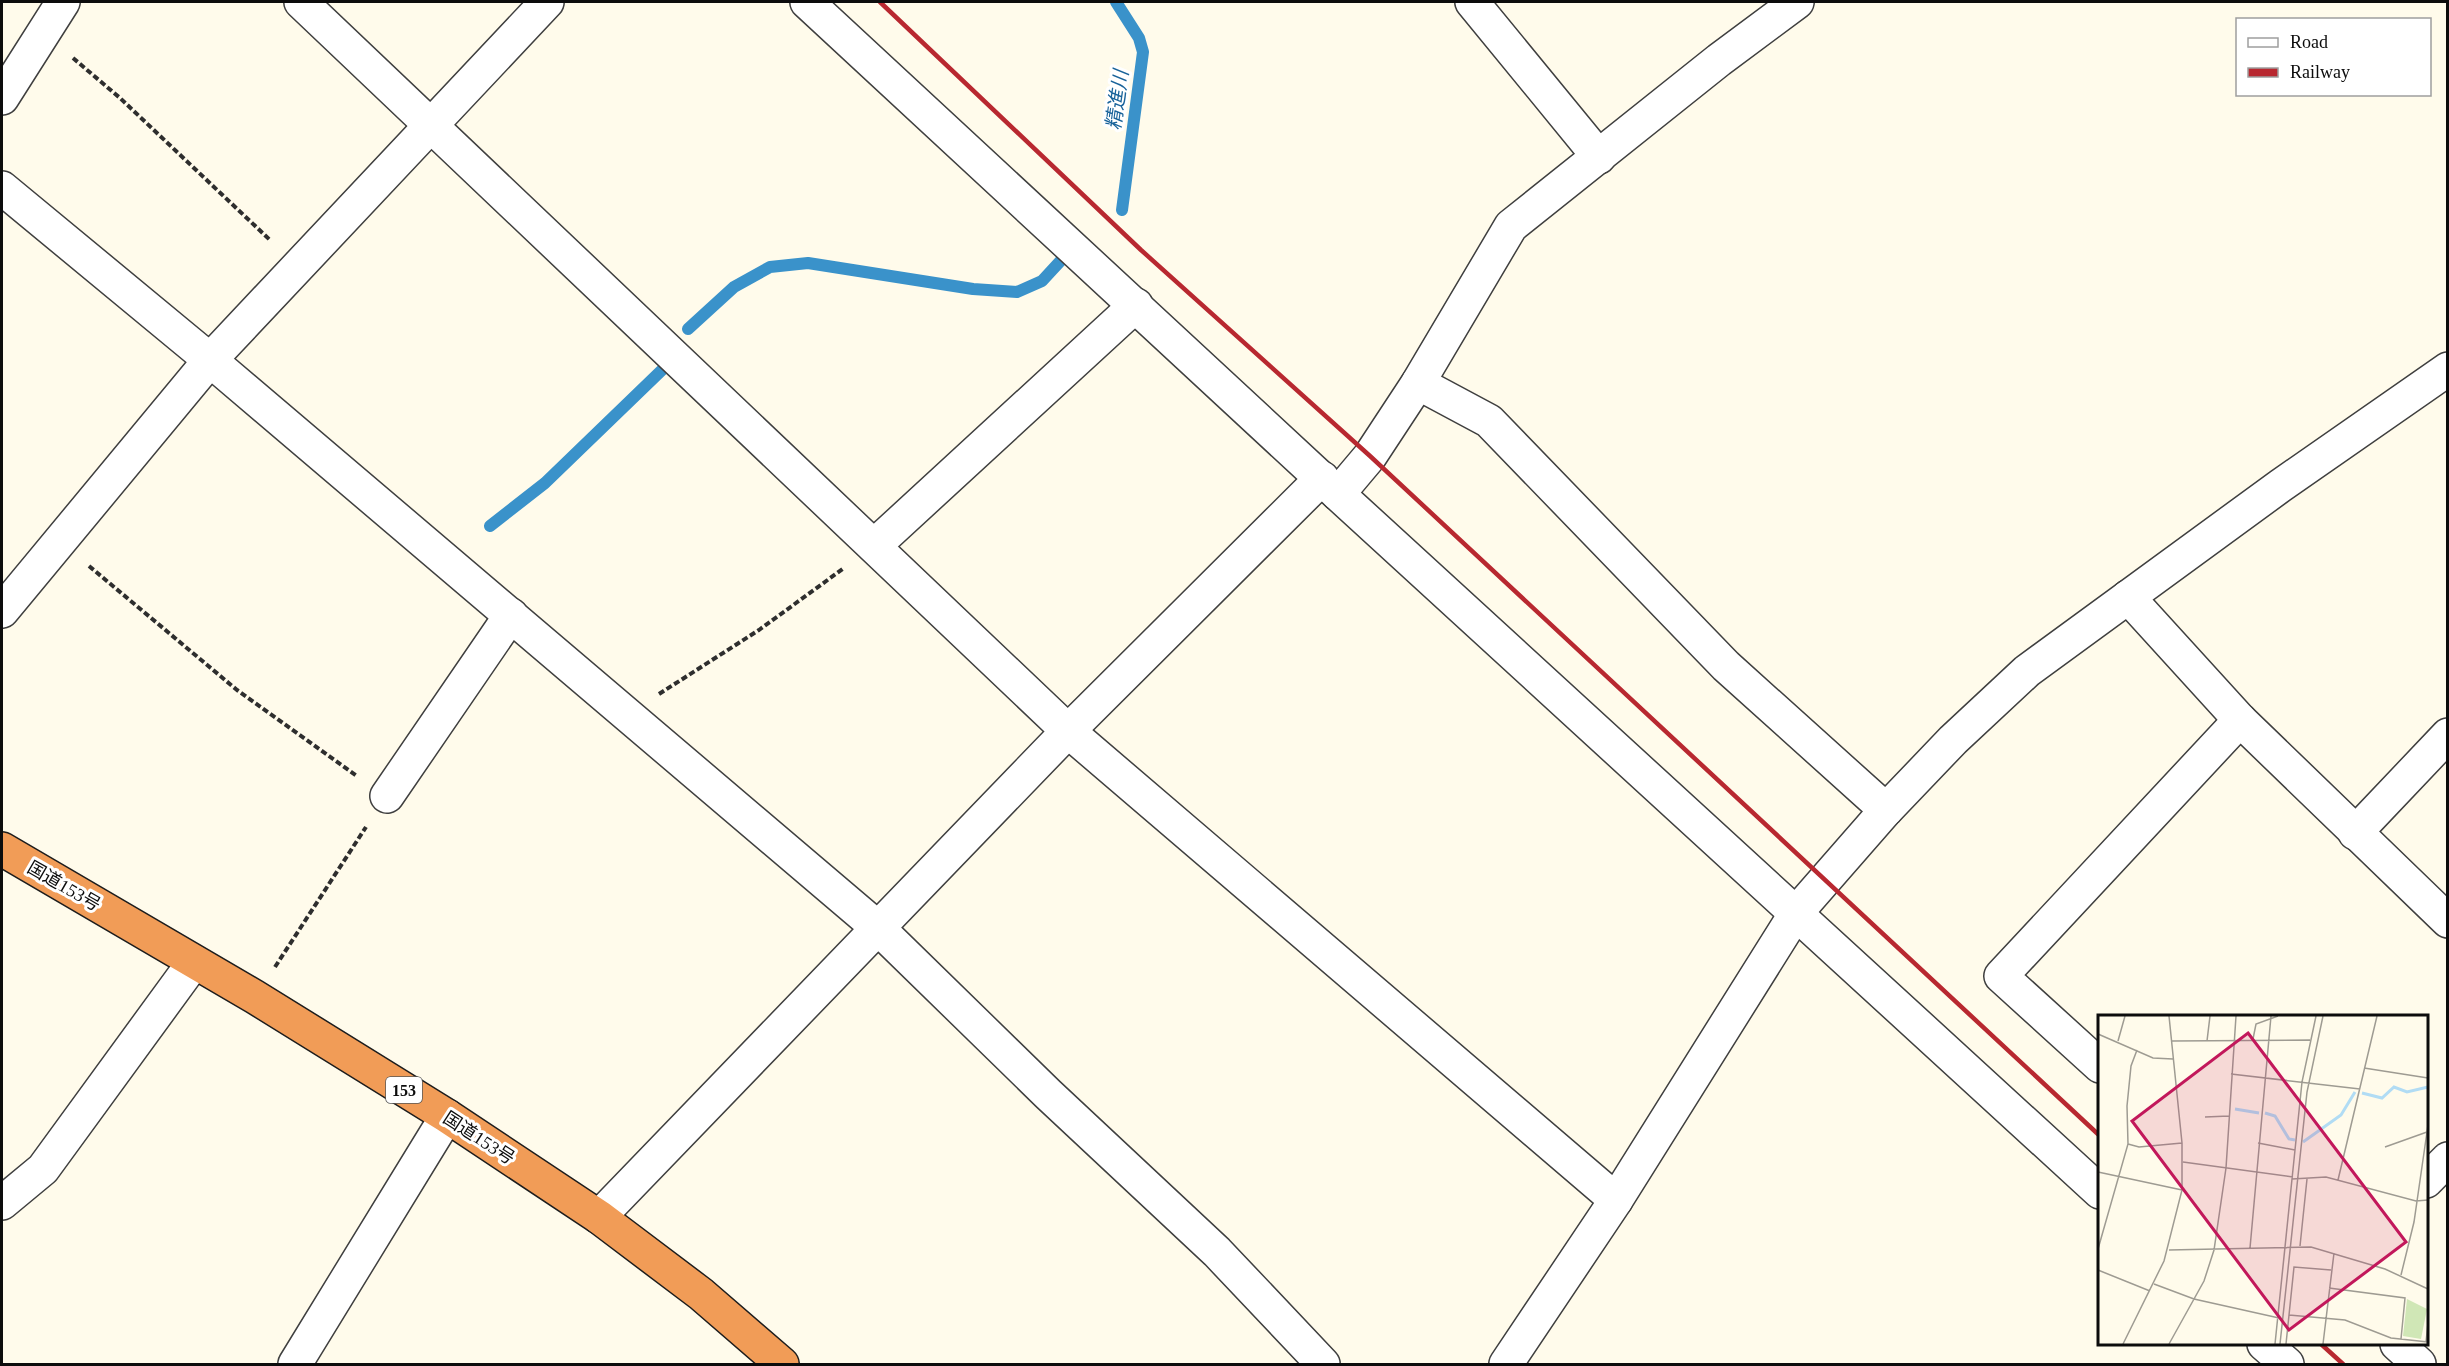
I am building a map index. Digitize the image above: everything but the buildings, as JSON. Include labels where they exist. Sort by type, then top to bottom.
[{"type":"highway","name":"国道153号","points":[[2,849],[255,997],[447,1116],[599,1217],[701,1294],[782,1365]]},
{"type":"street","points":[[2,98],[63,2]]},
{"type":"street","points":[[301,2],[1068,731],[1616,1200]]},
{"type":"street","points":[[2,612],[210,360],[547,2]]},
{"type":"street","points":[[807,2],[1330,486],[2098,1190]]},
{"type":"street","points":[[1472,2],[1599,157]]},
{"type":"street","points":[[599,1217],[1068,731],[1330,486],[1370,456],[1418,384],[1511,226],[1797,2]]},
{"type":"street","points":[[2,188],[210,360],[878,928],[1048,1094],[1217,1252],[1323,1365]]},
{"type":"street","points":[[874,546],[1136,305]]},
{"type":"street","points":[[1506,1365],[1616,1200],[1796,913],[1886,810],[1953,740],[2027,671],[2280,486],[2448,369]]},
{"type":"street","points":[[1418,384],[1489,421],[1726,666],[1886,810]]},
{"type":"street","points":[[2128,597],[2240,720],[2448,921]]},
{"type":"street","points":[[387,796],[511,615]]},
{"type":"street","points":[[2098,1064],[2001,976],[2240,720]]},
{"type":"street","points":[[2355,833],[2448,735]]},
{"type":"street","points":[[2,1203],[43,1169],[194,962]]},
{"type":"street","points":[[295,1365],[447,1116]]},
{"type":"street","points":[[2428,1180],[2448,1158]]},
{"type":"street","points":[[2265,1345],[2287,1365]]},
{"type":"street","points":[[2398,1345],[2419,1365]]},
{"type":"path","points":[[42,32],[120,98],[298,266]]},
{"type":"path","points":[[59,542],[130,597],[237,690],[387,796],[255,997]]},
{"type":"path","points":[[628,714],[759,630],[874,546]]},
{"type":"waterway","name":"精進川","points":[[1116,2],[1139,38],[1143,52],[1122,210]]},
{"type":"waterway","points":[[688,329],[734,287],[770,267],[808,263],[973,289],[1017,292],[1042,281],[1066,255]]},
{"type":"waterway","points":[[490,526],[545,483],[663,369]]},
{"type":"railway","points":[[880,2],[1141,250],[1370,456],[2098,1134]]},
{"type":"railway","points":[[2322,1345],[2343,1364]]}]
